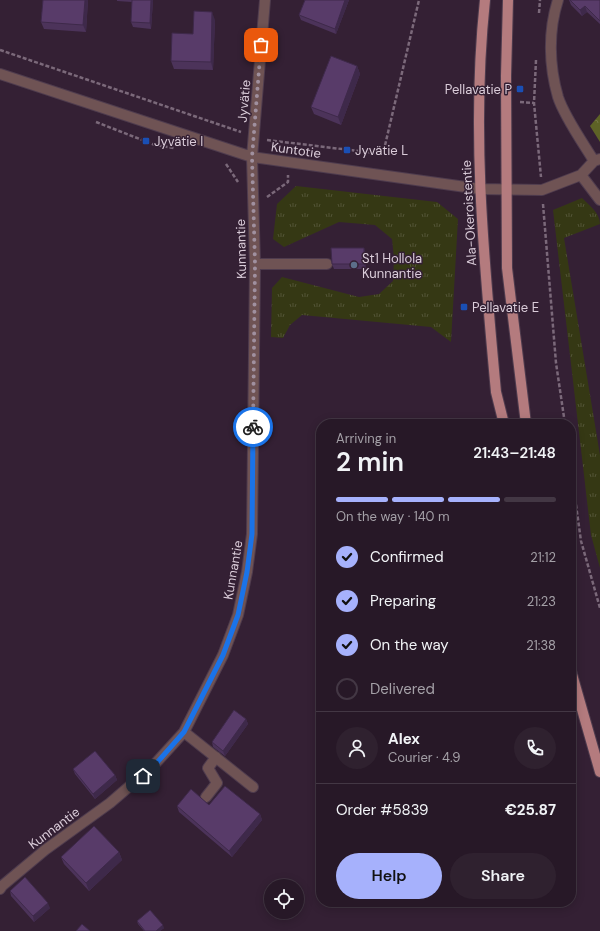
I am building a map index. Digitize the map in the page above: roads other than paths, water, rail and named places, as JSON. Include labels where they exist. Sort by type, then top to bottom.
[{"type":"main road","name":"Ala-Okeroistentie","points":[[485,0],[479,77],[480,189],[496,392],[503,419]]},
{"type":"main road","points":[[508,0],[506,189],[507,268],[525,419]]},
{"type":"main road","points":[[576,688],[600,772]]},
{"type":"street","name":"Jyvätie","points":[[252,157],[265,0]]},
{"type":"street","points":[[558,0],[553,15],[552,70],[559,98],[597,160],[581,175],[600,200]]},
{"type":"street","name":"Kuntotie","points":[[0,74],[252,157],[480,189],[542,190],[581,175]]},
{"type":"street","name":"Kunnantie","points":[[1,887],[45,850],[116,799],[154,766],[184,732],[223,655],[238,615],[247,572],[252,534],[255,264],[252,157]]},
{"type":"street","points":[[255,264],[327,264]]},
{"type":"street","points":[[184,732],[253,787]]},
{"type":"street","points":[[206,797],[217,783],[208,768],[216,757]]},
{"type":"place","name":"Pellavatie P","points":[[520,89]]},
{"type":"place","name":"Jyvätie I","points":[[146,141]]},
{"type":"place","name":"Jyvätie L","points":[[347,150]]},
{"type":"place","name":"St1 Hollola Kunnantie","points":[[354,265]]},
{"type":"place","name":"Pellavatie E","points":[[464,307]]}]
